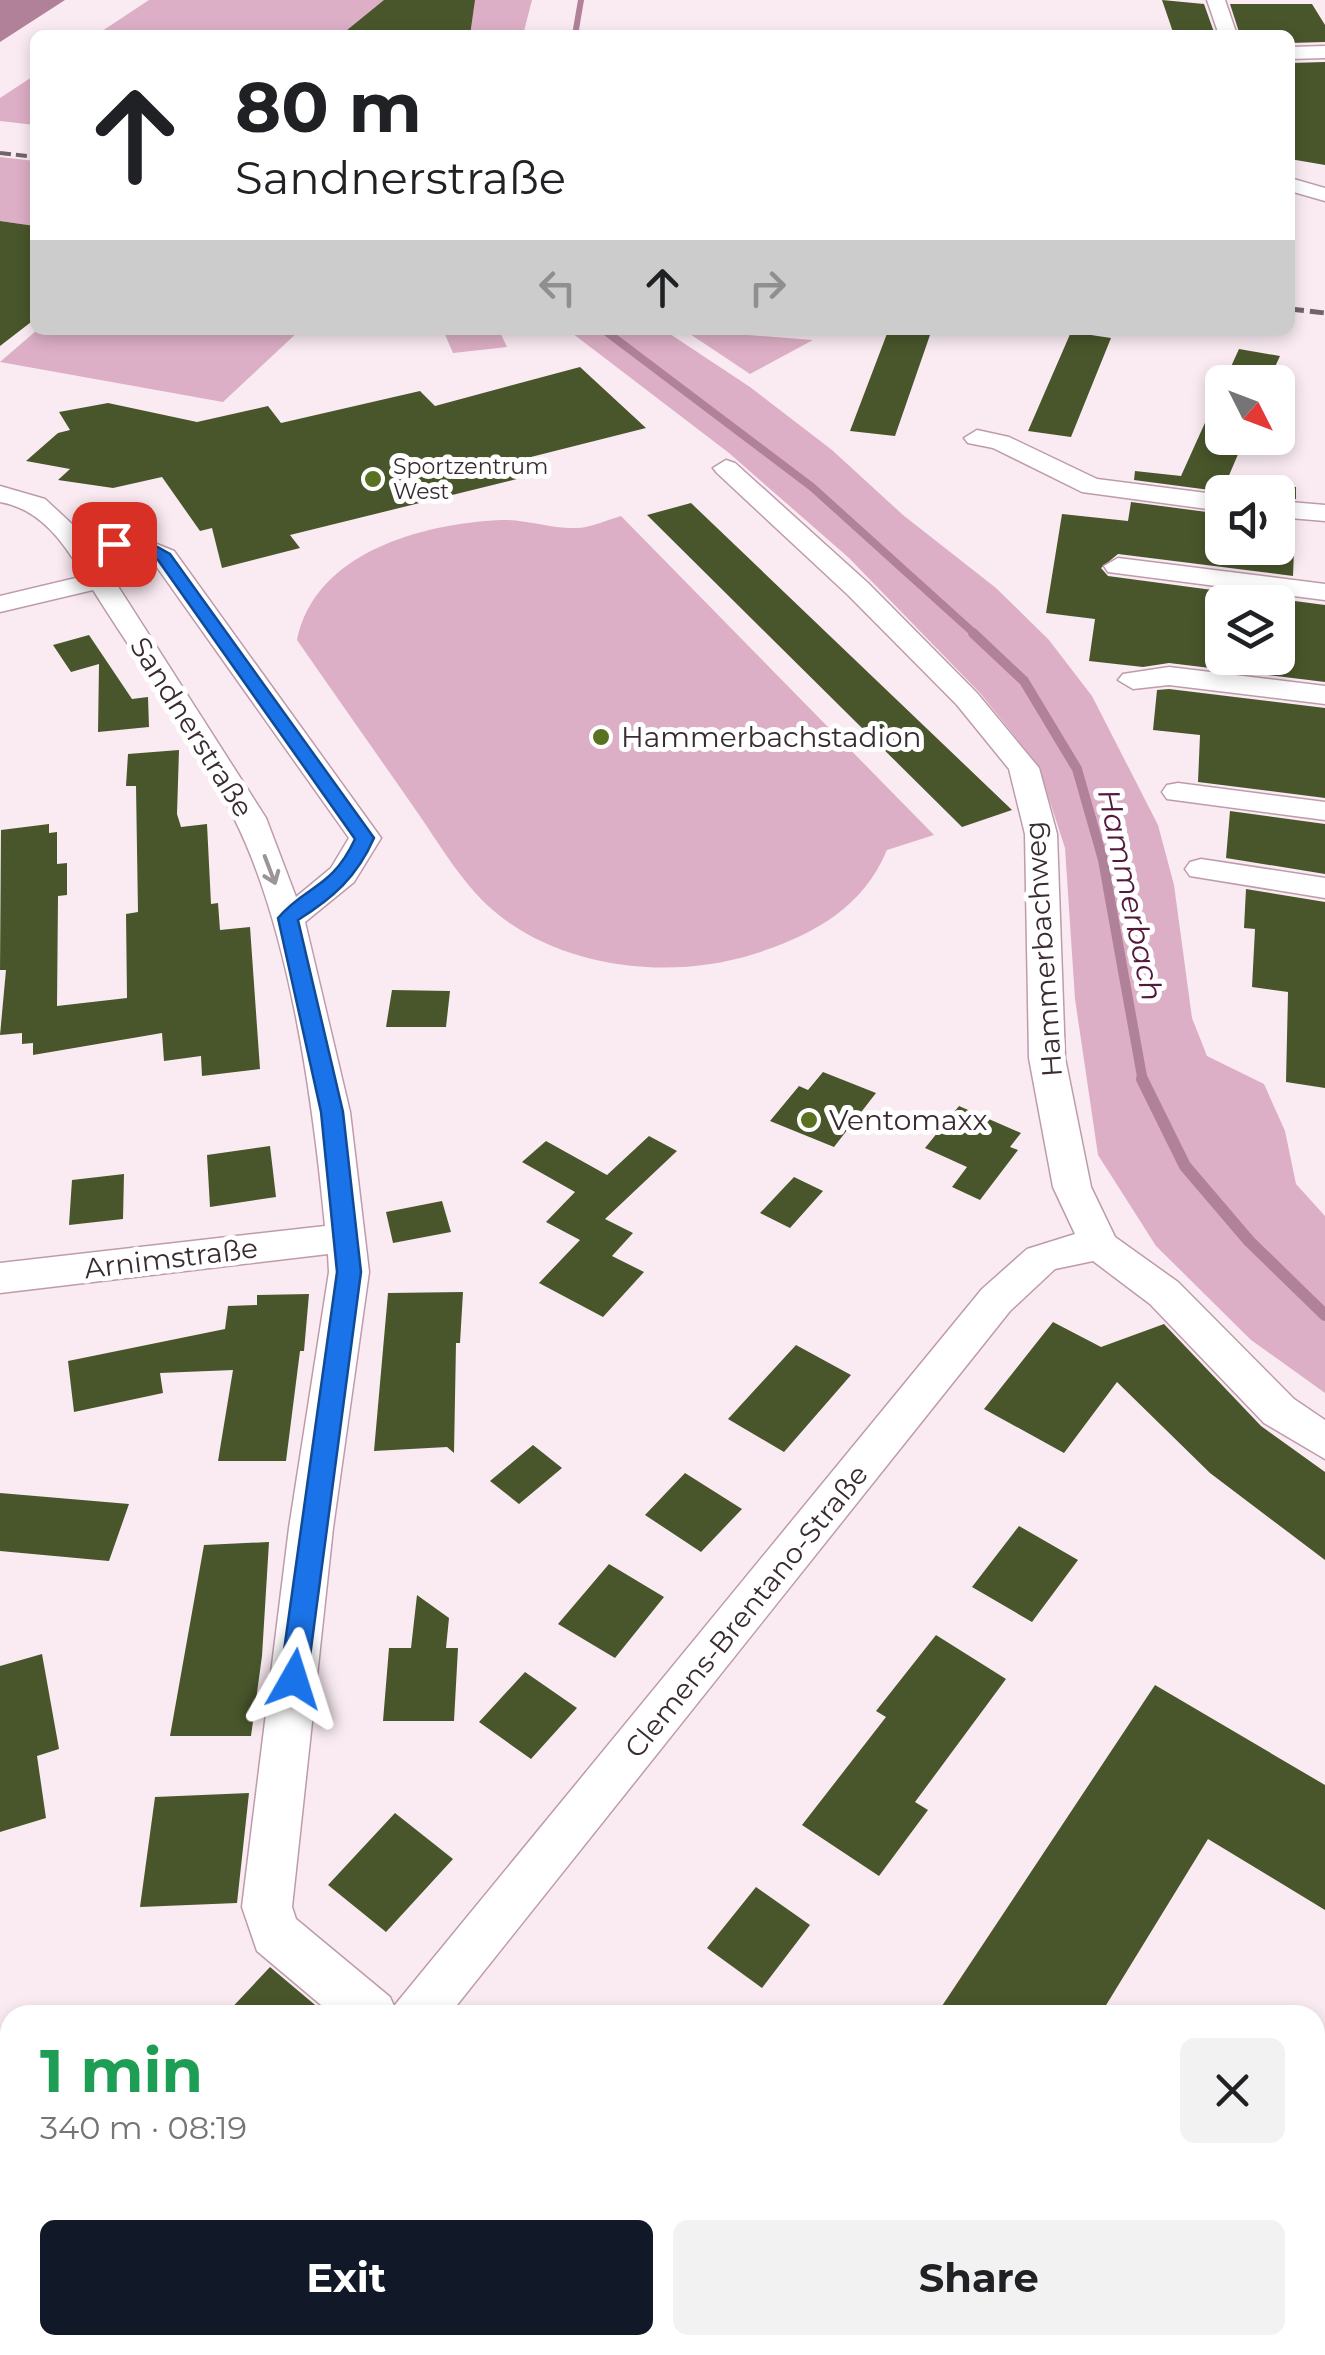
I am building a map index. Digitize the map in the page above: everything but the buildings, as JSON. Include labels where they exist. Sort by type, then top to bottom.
[{"type":"street","points":[[1216,0],[1226,30]]},
{"type":"street","points":[[1295,53],[1325,52]]},
{"type":"street","points":[[1295,185],[1325,194]]},
{"type":"street","points":[[977,438],[1012,447],[1091,486],[1205,501]]},
{"type":"street","name":"Hammerbachweg","points":[[726,468],[872,603],[967,699],[1024,768],[1041,834],[1047,1058],[1072,1187],[1100,1246],[1164,1294],[1279,1411],[1325,1442]]},
{"type":"street","name":"Sandnerstraße","points":[[0,494],[35,502],[52,512],[79,546],[250,818],[288,918],[332,1112],[346,1213],[343,1238],[349,1272],[311,1528],[267,1907],[275,1934],[360,2005]]},
{"type":"street","points":[[1295,511],[1325,514]]},
{"type":"street","points":[[79,546],[146,548],[164,557],[364,838],[353,864],[328,892],[288,918]]},
{"type":"street","points":[[1118,566],[1325,592]]},
{"type":"street","points":[[0,604],[102,580]]},
{"type":"street","points":[[1132,680],[1168,676],[1325,695]]},
{"type":"street","points":[[1178,792],[1325,812]]},
{"type":"street","points":[[1200,870],[1325,888]]},
{"type":"street","name":"Arnimstraße","points":[[0,1278],[343,1238]]},
{"type":"street","name":"Clemens-Brentano-Straße","points":[[424,2005],[595,1800],[996,1300],[1035,1262],[1060,1247],[1100,1246]]},
{"type":"shaded area","points":[[0,0],[65,0],[0,42]]},
{"type":"shaded area","points":[[149,0],[532,0],[524,30],[104,30]]},
{"type":"shaded area","points":[[30,78],[30,124],[0,121],[0,98]]},
{"type":"shaded area","points":[[0,157],[30,160],[30,225],[0,221]]},
{"type":"shaded area","points":[[31,335],[295,335],[223,402],[0,362]]},
{"type":"shaded area","points":[[445,335],[501,335],[507,347],[453,353]]},
{"type":"shaded area","points":[[575,335],[672,335],[750,387],[832,450],[903,515],[996,588],[1049,640],[1092,696],[1158,825],[1174,885],[1192,1018],[1207,1056],[1264,1084],[1285,1131],[1296,1184],[1325,1216],[1325,1393],[1251,1340],[1156,1246],[1098,1155],[1075,999],[1065,848],[1038,765],[980,693],[849,558],[729,453]]},
{"type":"shaded area","points":[[692,335],[813,340],[750,374]]},
{"type":"shaded area","name":"Hammerbachstadion","points":[[621,516],[934,835],[887,850],[864,888],[833,917],[796,938],[754,954],[690,966],[622,965],[557,948],[500,916],[454,866],[297,640],[308,610],[325,585],[376,548],[438,528],[470,523],[500,520],[581,528]]},
{"type":"waterway","name":"Hammerbach","points":[[576,30],[581,0]]},
{"type":"waterway","name":"Hammerbach","points":[[611,335],[812,487],[976,635]]},
{"type":"waterway","name":"Hammerbach","points":[[973,633],[1024,681],[1077,769],[1103,860],[1143,1080]]},
{"type":"waterway","name":"Hammerbach","points":[[1143,1080],[1185,1166],[1249,1241],[1325,1315]]},
{"type":"railway","points":[[0,153],[30,156]]},
{"type":"railway","points":[[1295,310],[1325,313]]},
{"type":"place","name":"Sportzentrum West","points":[[373,479]]},
{"type":"place","name":"Hammerbachstadion","points":[[601,737]]},
{"type":"place","name":"Ventomaxx","points":[[809,1120]]},
{"type":"route","points":[[114,544],[146,548],[164,557],[364,838],[353,864],[328,892],[288,918],[332,1112],[346,1213],[343,1238],[349,1272],[311,1528],[294,1679]]}]
